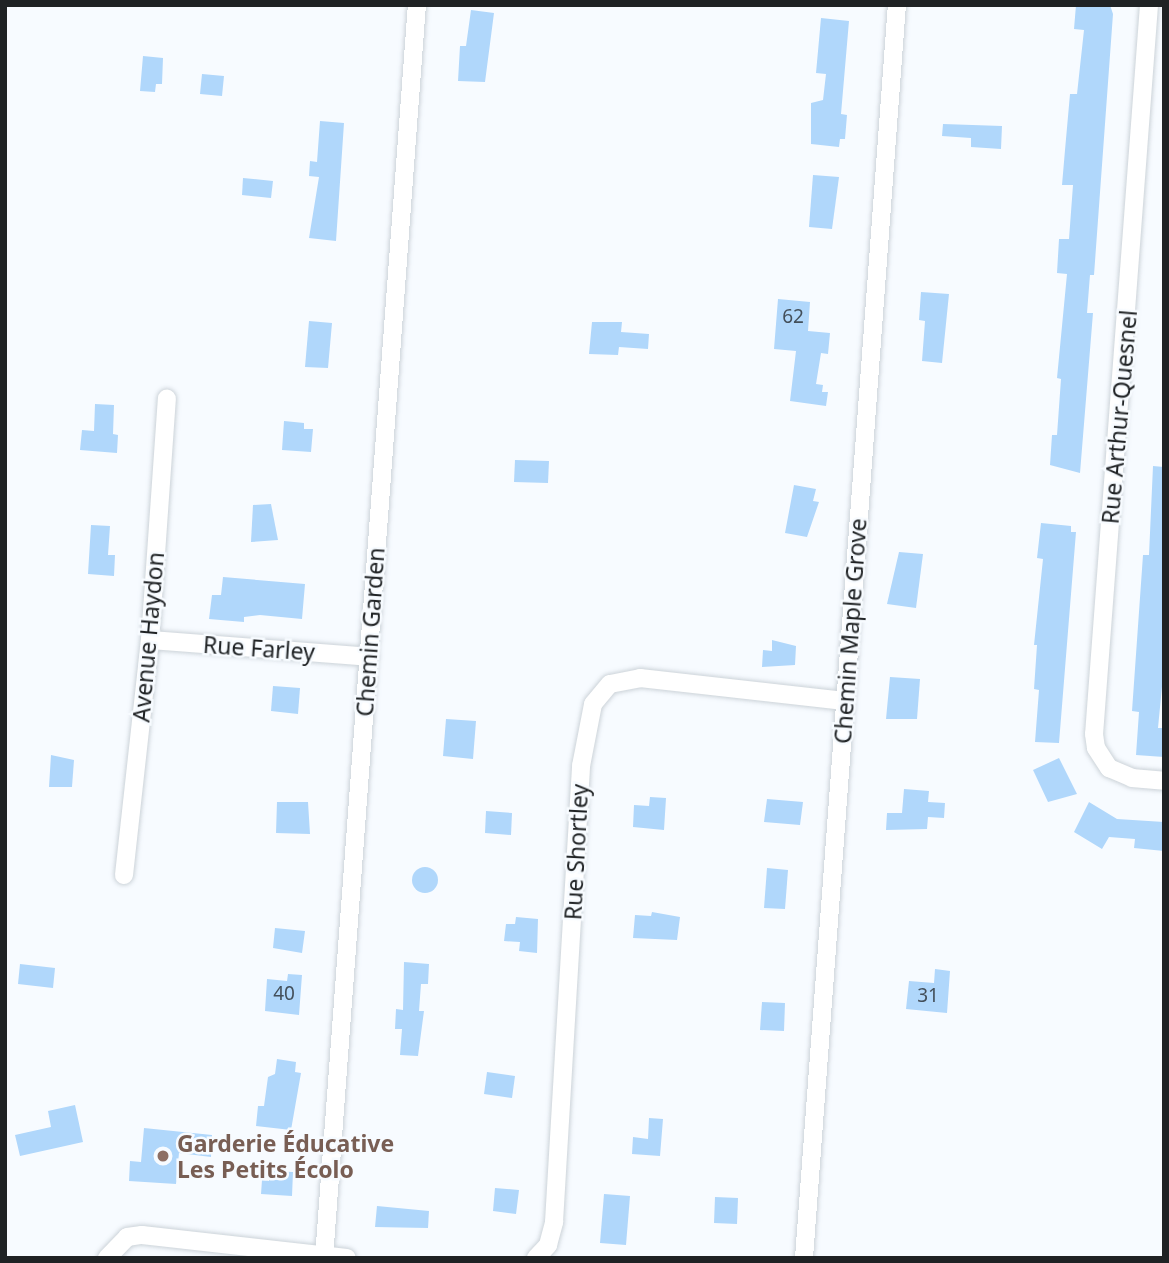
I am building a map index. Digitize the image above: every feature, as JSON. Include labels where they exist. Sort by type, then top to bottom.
[{"type":"street","name":"Chemin Garden","points":[[324,1257],[416,5]]},
{"type":"street","name":"Chemin Maple Grove","points":[[804,1258],[897,5]]},
{"type":"street","name":"Rue Arthur-Quesnel","points":[[1149,5],[1094,734],[1096,748],[1109,768],[1132,778],[1164,780]]},
{"type":"street","name":"Avenue Haydon","points":[[124,875],[149,640],[167,399]]},
{"type":"street","name":"Rue Farley","points":[[149,640],[369,657]]},
{"type":"street","name":"Rue Shortley","points":[[536,1258],[548,1245],[554,1222],[581,766],[593,704],[611,684],[640,678],[845,701]]},
{"type":"street","points":[[111,1251],[127,1237],[157,1236],[347,1258]]},
{"type":"building","points":[[1076,5],[1110,5],[1113,14],[1094,275],[1090,275],[1087,313],[1093,313],[1080,473],[1050,465],[1052,435],[1057,435],[1061,379],[1057,378],[1067,274],[1057,273],[1059,239],[1069,239],[1073,185],[1062,185],[1070,94],[1077,94],[1084,30],[1074,29]]},
{"type":"building","points":[[471,10],[494,13],[485,82],[458,81],[460,46],[466,46]]},
{"type":"building","points":[[821,18],[849,21],[841,114],[847,115],[845,139],[840,139],[839,147],[811,144],[811,103],[823,100],[826,74],[816,73]]},
{"type":"building","points":[[143,56],[163,58],[162,84],[156,84],[155,92],[140,91]]},
{"type":"building","points":[[202,74],[224,76],[222,96],[200,94]]},
{"type":"building","points":[[320,121],[344,123],[336,241],[309,238],[319,177],[309,176],[310,161],[317,162]]},
{"type":"building","points":[[943,124],[1002,126],[1001,149],[971,147],[971,138],[942,136]]},
{"type":"building","points":[[813,175],[839,177],[832,229],[809,227]]},
{"type":"building","points":[[243,178],[273,181],[271,198],[242,195]]},
{"type":"building","points":[[921,292],[949,294],[942,363],[922,361],[925,321],[919,320]]},
{"type":"building","points":[[778,299],[810,302],[808,331],[830,333],[828,354],[821,353],[816,384],[823,385],[822,392],[828,392],[826,406],[790,401],[796,351],[774,349]]},
{"type":"building","points":[[309,321],[332,323],[328,368],[305,367]]},
{"type":"building","points":[[592,322],[622,322],[621,332],[649,334],[648,349],[619,347],[618,355],[589,354]]},
{"type":"building","points":[[95,404],[114,405],[113,434],[118,435],[117,453],[80,450],[82,430],[94,431]]},
{"type":"building","points":[[284,421],[304,423],[304,429],[313,429],[311,452],[282,450]]},
{"type":"building","points":[[515,460],[549,461],[548,483],[514,482]]},
{"type":"building","points":[[1153,466],[1164,467],[1164,666],[1158,728],[1164,728],[1164,757],[1136,755],[1139,712],[1132,711],[1143,555],[1149,555]]},
{"type":"building","points":[[794,485],[816,489],[813,501],[819,502],[807,537],[785,533]]},
{"type":"building","points":[[271,504],[278,540],[251,542],[253,505]]},
{"type":"building","points":[[1041,523],[1071,526],[1071,532],[1076,532],[1059,743],[1035,742],[1039,690],[1034,689],[1037,645],[1034,645],[1043,559],[1037,558]]},
{"type":"building","points":[[91,525],[110,526],[108,555],[115,555],[114,576],[88,574]]},
{"type":"building","points":[[899,552],[923,554],[916,608],[887,604]]},
{"type":"building","points":[[223,577],[305,584],[302,619],[260,615],[244,617],[244,622],[209,619],[212,595],[221,595]]},
{"type":"building","points":[[772,640],[796,646],[795,665],[762,667],[763,650],[772,651]]},
{"type":"building","points":[[890,677],[920,679],[917,719],[886,719]]},
{"type":"building","points":[[273,686],[300,688],[298,714],[271,711]]},
{"type":"building","points":[[446,719],[476,721],[473,759],[443,756]]},
{"type":"building","points":[[51,755],[74,760],[72,787],[49,787]]},
{"type":"building","points":[[1059,758],[1077,794],[1048,802],[1033,770]]},
{"type":"building","points":[[904,789],[929,791],[928,802],[945,803],[944,818],[928,817],[927,829],[886,830],[887,813],[902,813]]},
{"type":"building","points":[[650,797],[666,798],[664,830],[633,827],[634,805],[649,806]]},
{"type":"building","points":[[767,799],[803,802],[800,825],[764,822]]},
{"type":"building","points":[[277,802],[308,802],[310,834],[276,833]]},
{"type":"building","points":[[1089,802],[1117,819],[1164,822],[1164,851],[1134,848],[1135,839],[1109,837],[1102,849],[1074,832]]},
{"type":"building","points":[[486,811],[512,813],[511,835],[485,833]]},
{"type":"building","points":[[425,867],[434,871],[438,880],[434,889],[425,893],[416,889],[412,880],[416,871]]},
{"type":"building","points":[[767,868],[788,870],[785,909],[764,908]]},
{"type":"building","points":[[652,912],[680,917],[677,940],[633,938],[635,915],[651,916]]},
{"type":"building","points":[[516,917],[538,919],[537,953],[519,951],[520,942],[504,941],[506,924],[515,924]]},
{"type":"building","points":[[275,928],[305,931],[302,953],[273,948]]},
{"type":"building","points":[[404,962],[429,964],[428,984],[421,984],[419,1011],[424,1011],[418,1056],[400,1055],[402,1029],[395,1029],[396,1009],[403,1010]]},
{"type":"building","points":[[20,964],[55,968],[53,988],[18,984]]},
{"type":"building","points":[[935,969],[950,971],[947,1013],[906,1009],[909,981],[934,983]]},
{"type":"building","points":[[288,974],[302,975],[299,1015],[265,1011],[267,979],[287,981]]},
{"type":"building","points":[[762,1002],[785,1003],[784,1031],[760,1030]]},
{"type":"building","points":[[277,1059],[296,1062],[295,1072],[301,1073],[291,1130],[256,1126],[258,1106],[264,1106],[268,1077],[275,1074]]},
{"type":"building","points":[[487,1072],[515,1076],[512,1098],[484,1094]]},
{"type":"building","points":[[75,1105],[83,1142],[20,1156],[15,1135],[51,1127],[48,1111]]},
{"type":"building","points":[[649,1118],[663,1119],[660,1156],[632,1154],[633,1137],[648,1139]]},
{"type":"building","name":"Garderie Éducative Les Petits Écolo","points":[[144,1128],[212,1135],[211,1157],[179,1153],[176,1184],[129,1181],[130,1161],[141,1162]]},
{"type":"building","points":[[270,1171],[293,1172],[292,1196],[261,1194],[262,1180],[269,1181]]},
{"type":"building","points":[[495,1188],[519,1190],[516,1214],[493,1211]]},
{"type":"building","points":[[604,1194],[630,1196],[626,1245],[600,1243]]},
{"type":"building","points":[[715,1197],[738,1198],[737,1224],[714,1223]]},
{"type":"building","points":[[377,1206],[429,1211],[428,1228],[375,1227]]},
{"type":"place","name":"Garderie Éducative Les Petits Écolo","points":[[163,1156]]}]
